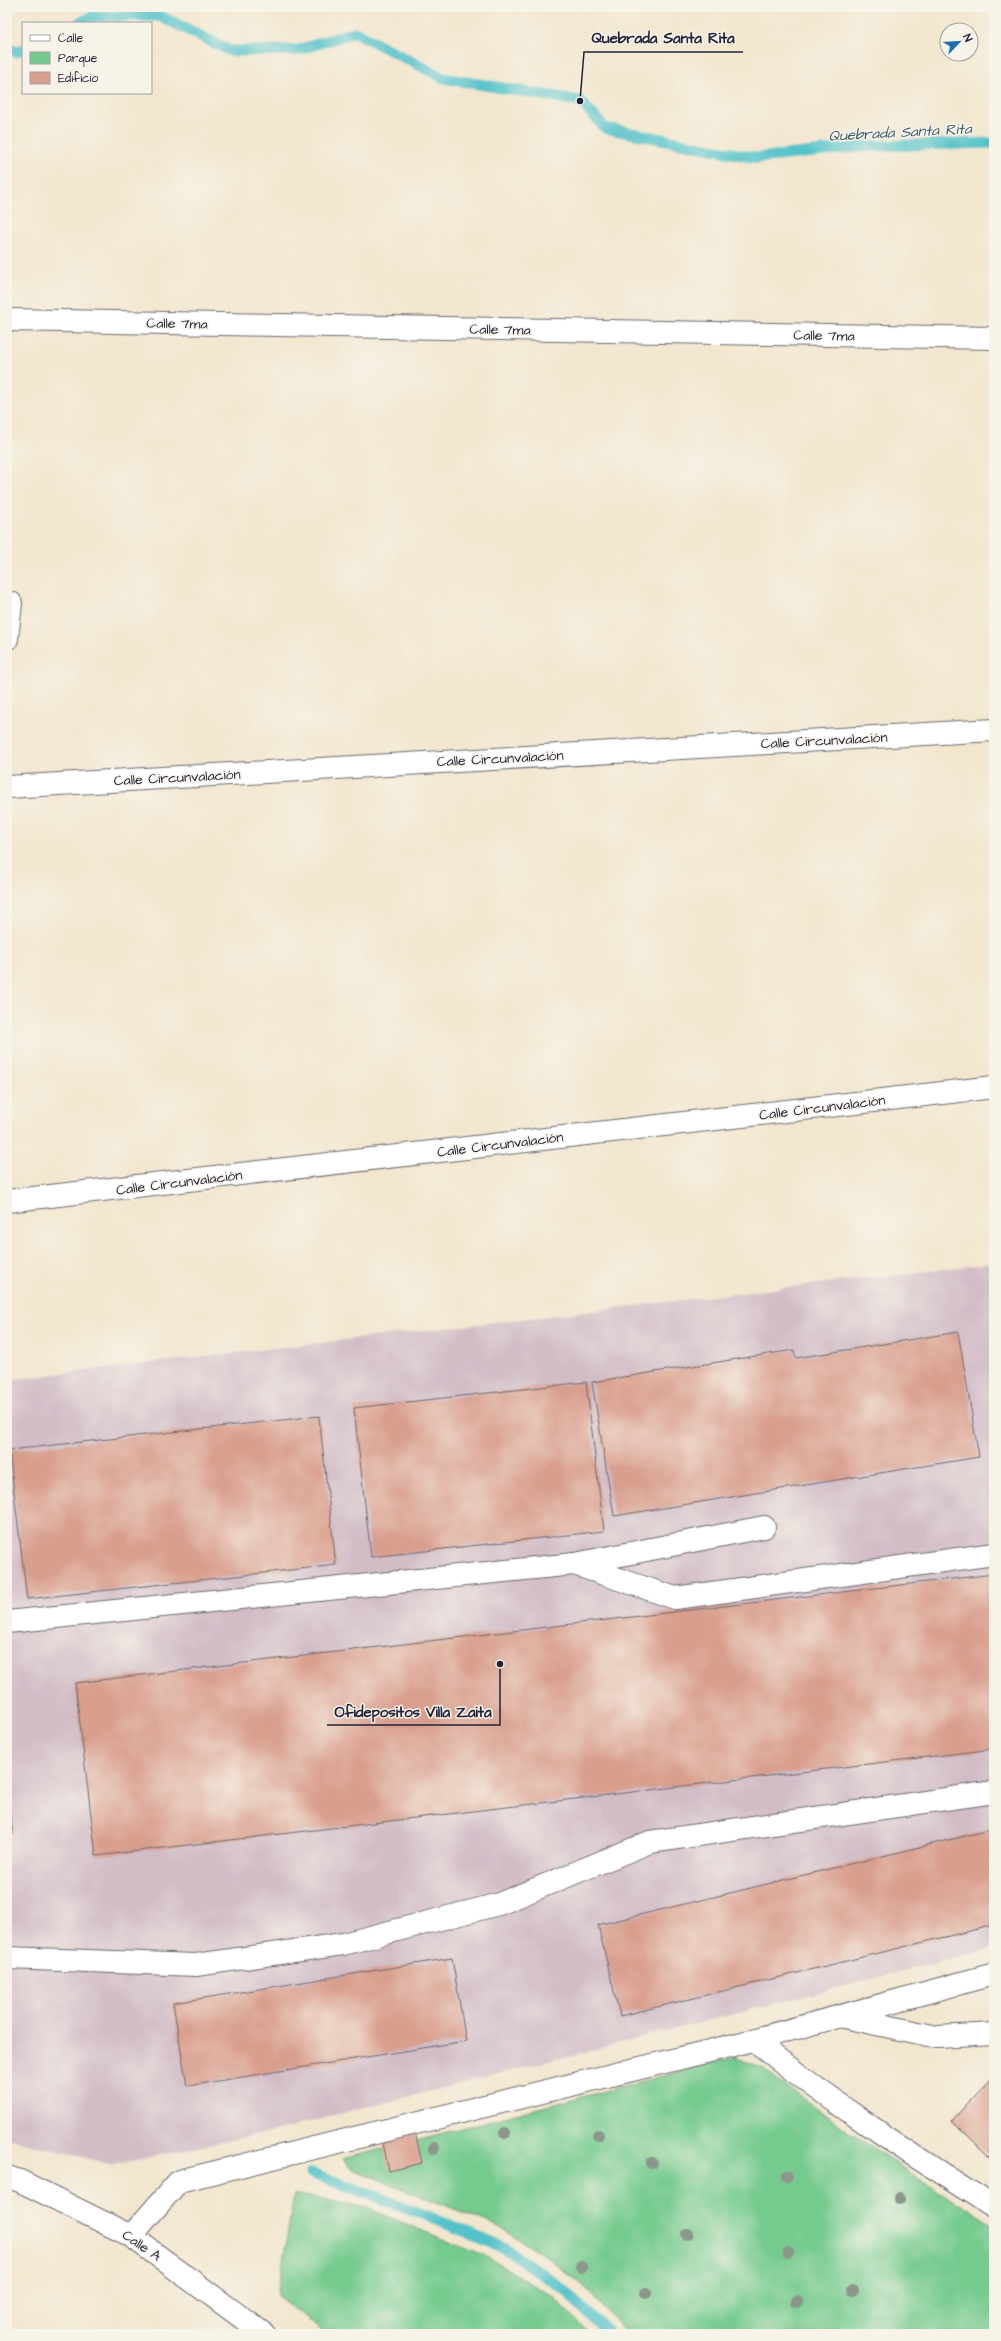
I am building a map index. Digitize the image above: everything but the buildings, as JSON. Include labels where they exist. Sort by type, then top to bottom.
[{"type":"street","name":"Calle 7ma","points":[[7,320],[994,338]]},
{"type":"street","points":[[7,639],[11,603]]},
{"type":"street","name":"Calle Circunvalación","points":[[7,787],[994,730]]},
{"type":"street","name":"Calle Circunvalación","points":[[7,1202],[994,1087]]},
{"type":"street","points":[[7,1622],[574,1564],[764,1527]]},
{"type":"street","points":[[574,1564],[675,1598],[994,1554]]},
{"type":"street","points":[[7,1958],[196,1965],[343,1944],[500,1904],[650,1842],[994,1792]]},
{"type":"street","points":[[132,2236],[179,2181],[754,2040],[994,1974]]},
{"type":"street","points":[[841,2016],[937,2037],[994,2034]]},
{"type":"street","points":[[754,2040],[808,2083],[871,2129],[994,2208]]},
{"type":"street","name":"Calle A","points":[[7,2177],[20,2181],[132,2236],[264,2334]]},
{"type":"shaded area","points":[[994,1263],[994,1948],[274,2131],[113,2165],[7,2138],[7,1380]]},
{"type":"green space","points":[[735,2057],[764,2069],[793,2092],[908,2172],[994,2225],[994,2334],[627,2334],[588,2290],[541,2253],[500,2227],[350,2168],[343,2159]]},
{"type":"green space","points":[[294,2194],[367,2208],[489,2258],[553,2297],[590,2334],[329,2334],[277,2296]]},
{"type":"waterway","name":"Quebrada Santa Rita","points":[[81,22],[94,16],[160,16],[231,51],[298,50],[355,32],[443,78],[580,101],[605,128],[757,158],[869,146],[994,143]]},
{"type":"waterway","name":"Quebrada Santa Rita","points":[[7,47],[16,52],[22,49]]},
{"type":"waterway","points":[[311,2173],[418,2212],[504,2248],[564,2289],[609,2334]]},
{"type":"place","name":"Quebrada Santa Rita","points":[[580,101]]},
{"type":"place","name":"Ofidepositos Villa Zaita","points":[[500,1664]]}]
